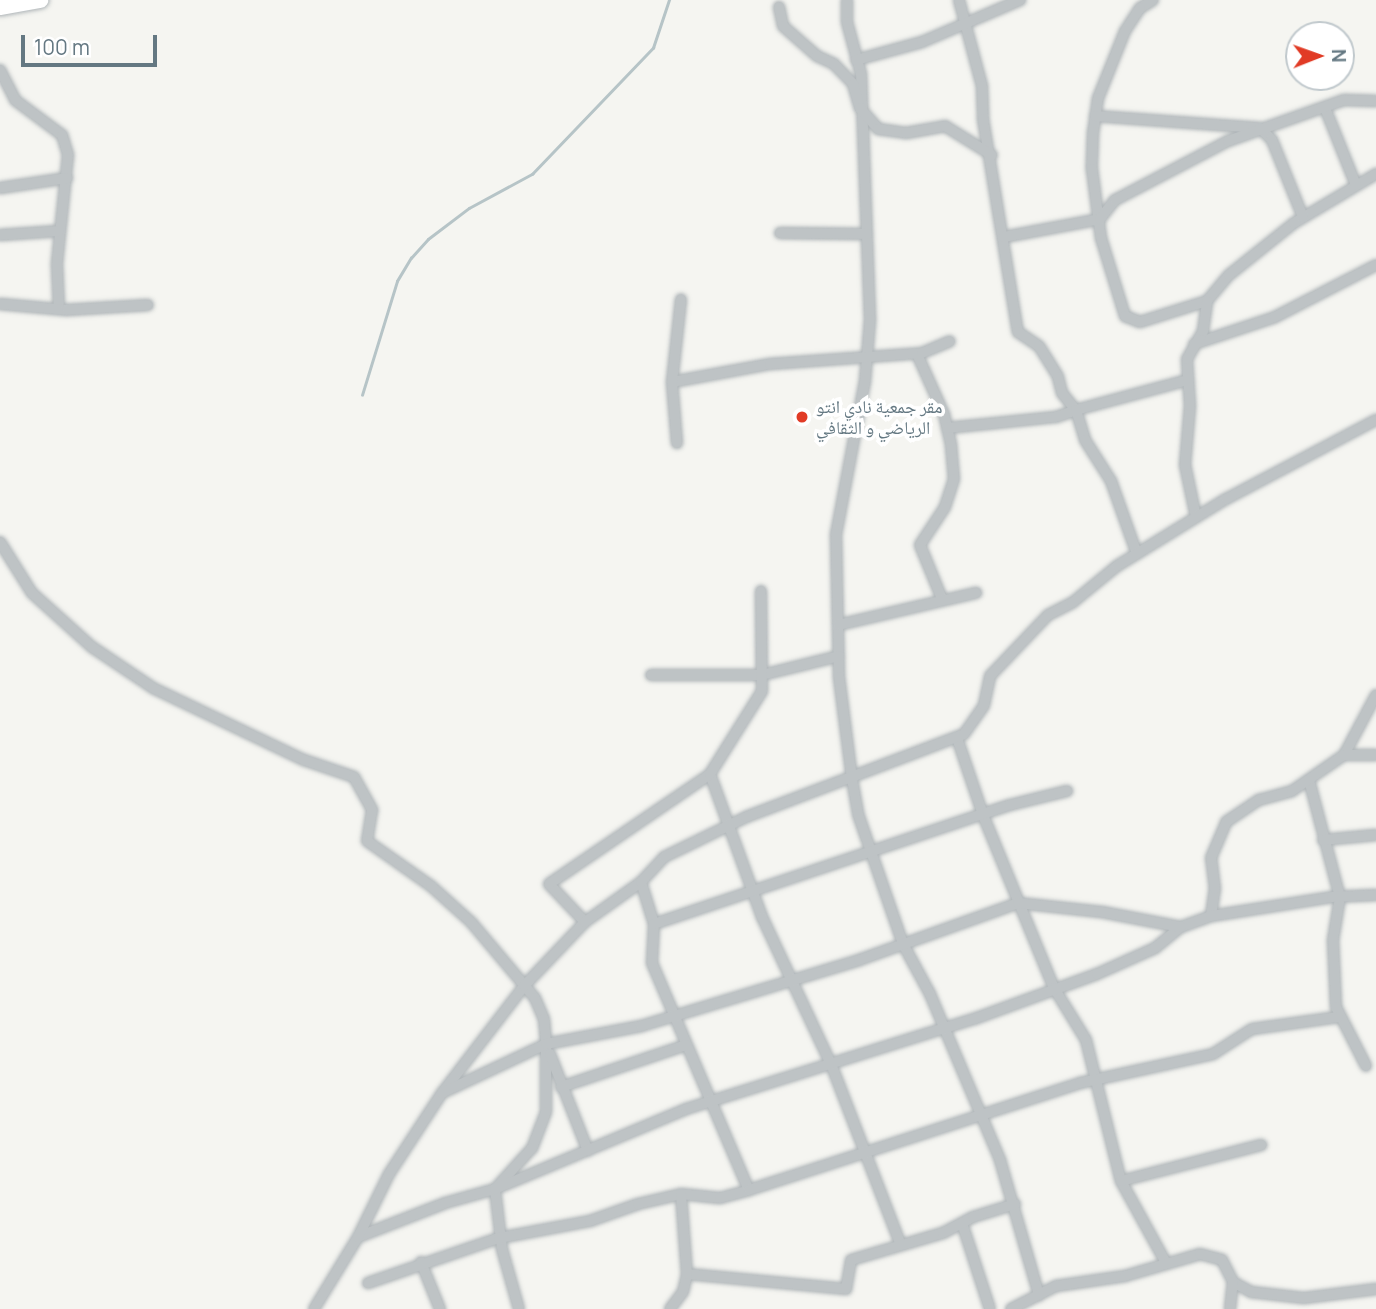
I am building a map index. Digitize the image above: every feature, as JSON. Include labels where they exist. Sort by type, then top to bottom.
[{"type":"main road","points":[[0,7],[34,0]]},
{"type":"street","points":[[847,0],[856,60],[867,234],[867,356],[836,534],[839,656],[852,779],[871,853],[903,944],[983,1116],[1015,1204],[1039,1295]]},
{"type":"street","points":[[959,0],[968,22],[992,155],[1018,332],[1039,346],[1058,377],[1062,393],[1076,410],[1084,440],[1111,481],[1137,554]]},
{"type":"street","points":[[856,60],[922,42],[1020,0]]},
{"type":"street","points":[[1153,0],[1130,19],[1098,98],[1095,116],[1092,169],[1114,292],[1125,316],[1140,323],[1207,300],[1229,275],[1303,217],[1376,174]]},
{"type":"street","points":[[779,7],[783,26],[817,56],[834,64],[853,84],[860,108],[878,129],[906,133],[946,126],[992,155]]},
{"type":"street","points":[[0,71],[15,100],[62,135],[68,155],[59,231],[59,309]]},
{"type":"street","points":[[1004,237],[1100,219],[1115,200],[1261,128],[1344,100],[1376,101]]},
{"type":"street","points":[[1325,108],[1356,185]]},
{"type":"street","points":[[1095,116],[1261,128],[1272,140],[1303,217]]},
{"type":"street","points":[[0,188],[67,178]]},
{"type":"street","points":[[0,234],[59,231]]},
{"type":"street","points":[[780,233],[867,234]]},
{"type":"street","points":[[1194,344],[1275,317],[1376,265]]},
{"type":"street","points":[[677,443],[672,382],[681,299]]},
{"type":"street","points":[[1196,517],[1185,465],[1190,406],[1187,359],[1203,331],[1207,300]]},
{"type":"street","points":[[0,304],[59,309],[148,305]]},
{"type":"street","points":[[672,382],[770,364],[917,354],[950,341]]},
{"type":"street","points":[[917,354],[947,428],[954,479],[945,507],[920,545],[942,599]]},
{"type":"street","points":[[947,428],[1076,410],[1188,380]]},
{"type":"street","points":[[314,1309],[358,1237],[389,1174],[442,1093],[524,986],[584,922],[641,882],[675,850],[729,824],[957,738],[975,721],[990,676],[1007,655],[1048,615],[1072,603],[1137,554],[1196,517],[1376,419]]},
{"type":"street","points":[[0,542],[32,593],[92,648],[153,688],[304,760],[354,777],[372,810],[368,841],[430,886],[471,922],[524,986],[544,1019],[546,1112],[532,1148],[495,1189]]},
{"type":"street","points":[[584,922],[549,884],[709,774],[754,707],[762,675],[761,591]]},
{"type":"street","points":[[838,625],[976,593]]},
{"type":"street","points":[[651,676],[762,675],[839,656]]},
{"type":"street","points":[[1211,916],[1215,889],[1211,858],[1226,822],[1251,804],[1310,780],[1344,755],[1376,695]]},
{"type":"street","points":[[957,738],[983,815],[1054,988],[1086,1041],[1098,1078],[1121,1181],[1166,1264]]},
{"type":"street","points":[[1344,755],[1376,755]]},
{"type":"street","points":[[709,774],[753,892],[869,1154],[901,1245]]},
{"type":"street","points":[[1310,780],[1323,840],[1340,897],[1333,954],[1338,1017],[1366,1066]]},
{"type":"street","points":[[654,924],[983,815],[1067,792]]},
{"type":"street","points":[[1323,840],[1376,835]]},
{"type":"street","points":[[641,882],[654,924],[652,963],[748,1191]]},
{"type":"street","points":[[358,1237],[444,1203],[495,1189],[712,1102],[943,1029],[1054,988],[1155,948],[1181,927],[1211,916],[1340,897],[1376,895]]},
{"type":"street","points":[[442,1093],[546,1044],[673,1016],[903,944],[1018,903],[1069,907],[1181,927]]},
{"type":"street","points":[[368,1283],[421,1262],[502,1238],[590,1221],[681,1194],[720,1198],[748,1191],[1098,1078],[1213,1054],[1252,1029],[1338,1017]]},
{"type":"street","points":[[546,1044],[588,1151]]},
{"type":"street","points":[[561,1087],[686,1045]]},
{"type":"street","points":[[1121,1181],[1261,1145]]},
{"type":"street","points":[[495,1189],[517,1308]]},
{"type":"street","points":[[670,1309],[683,1292],[687,1274],[681,1194]]},
{"type":"street","points":[[687,1274],[846,1289],[851,1259],[901,1245],[1015,1204]]},
{"type":"street","points":[[962,1223],[990,1309]]},
{"type":"street","points":[[1011,1309],[1056,1286],[1125,1276],[1166,1264],[1213,1255],[1222,1261],[1233,1282],[1251,1292],[1304,1298],[1376,1289]]},
{"type":"street","points":[[421,1262],[440,1309]]},
{"type":"street","points":[[1230,1309],[1233,1282]]},
{"type":"waterway","points":[[362,395],[397,281],[411,258],[428,239],[469,208],[532,174],[653,48],[669,0]]},
{"type":"place","name":"مقر جمعية نادي انتو الرياضي و الثقافي","points":[[802,417]]}]
